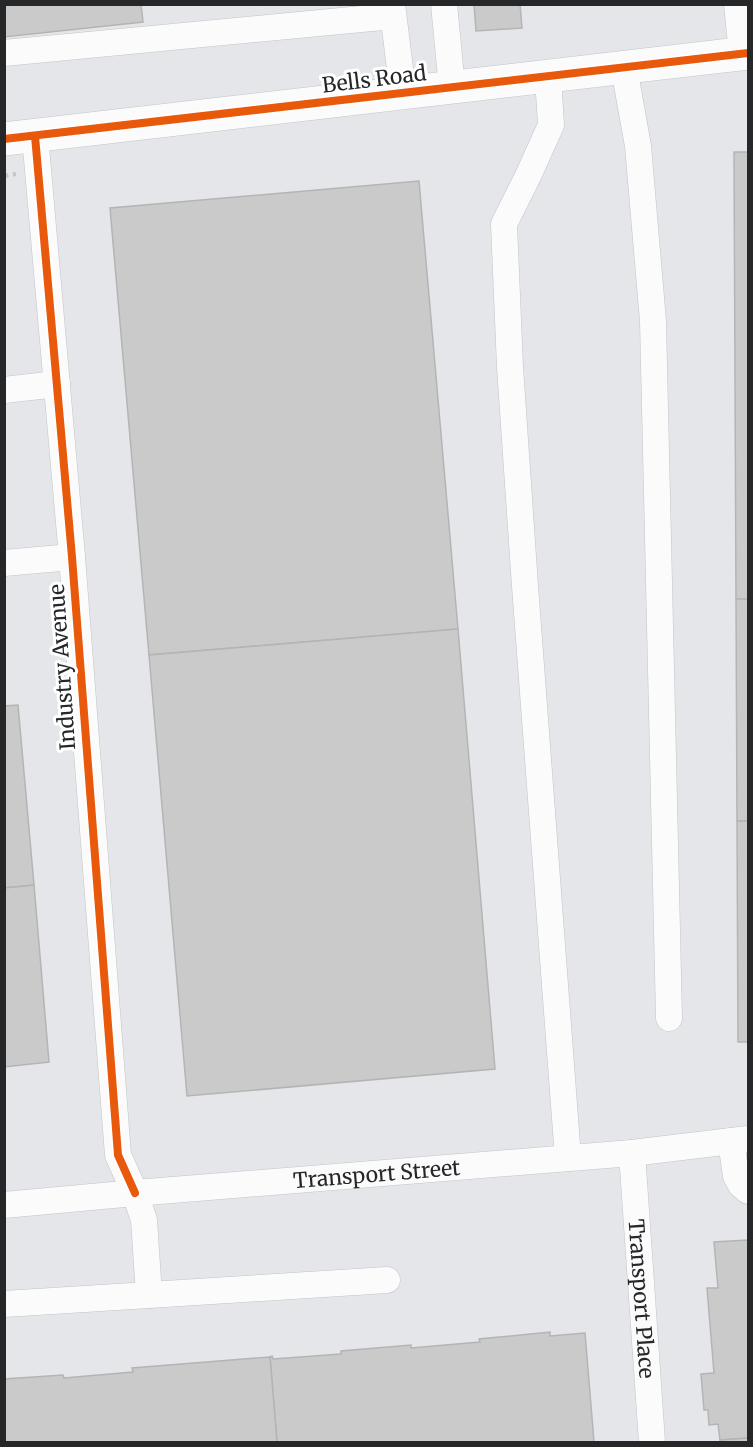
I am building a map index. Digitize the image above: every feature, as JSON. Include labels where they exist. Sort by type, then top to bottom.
[{"type":"main road","name":"Bells Road","points":[[20,137],[745,54]]},
{"type":"street","points":[[444,4],[452,88]]},
{"type":"street","points":[[737,4],[745,54]]},
{"type":"street","points":[[4,53],[392,10],[403,93]]},
{"type":"street","points":[[624,68],[638,146],[653,321],[669,1018]]},
{"type":"street","points":[[548,77],[550,125],[504,224],[510,367],[525,586],[568,1158]]},
{"type":"street","name":"Industry Avenue","points":[[20,137],[57,384],[118,1155],[144,1220],[149,1295]]},
{"type":"street","points":[[4,390],[57,384]]},
{"type":"street","points":[[4,563],[72,557]]},
{"type":"street","points":[[740,1140],[736,1176],[748,1191]]},
{"type":"street","name":"Transport Street","points":[[4,1205],[632,1153],[740,1140]]},
{"type":"street","name":"Transport Place","points":[[632,1153],[652,1443]]},
{"type":"street","points":[[4,1304],[387,1280]]},
{"type":"building","points":[[4,4],[141,4],[143,22],[4,37]]},
{"type":"building","points":[[474,4],[520,4],[522,28],[476,31]]},
{"type":"building","points":[[734,152],[748,152],[748,599],[736,599]]},
{"type":"building","points":[[419,181],[458,629],[149,655],[110,208]]},
{"type":"building","points":[[736,599],[748,599],[748,821],[737,821]]},
{"type":"building","points":[[458,629],[495,1069],[187,1096],[149,655]]},
{"type":"building","points":[[18,705],[34,885],[4,888],[4,706]]},
{"type":"building","points":[[737,821],[748,821],[748,1042],[738,1042]]},
{"type":"building","points":[[34,885],[49,1062],[4,1067],[4,888]]},
{"type":"building","points":[[748,1240],[748,1438],[720,1440],[718,1424],[709,1425],[708,1410],[704,1410],[701,1374],[714,1373],[707,1288],[718,1288],[714,1242]]},
{"type":"building","points":[[550,1332],[550,1336],[585,1333],[594,1442],[277,1442],[270,1357],[272,1356],[273,1359],[341,1354],[341,1351],[411,1345],[411,1348],[480,1342],[479,1339]]},
{"type":"building","points":[[270,1357],[277,1442],[4,1442],[4,1379],[63,1375],[64,1378],[133,1372],[132,1368]]},
{"type":"building","points":[[748,1438],[748,1442],[720,1442],[720,1440]]},
{"type":"cycle path","points":[[4,139],[748,53]]},
{"type":"cycle path","points":[[35,136],[72,557],[118,1155],[135,1193]]}]
